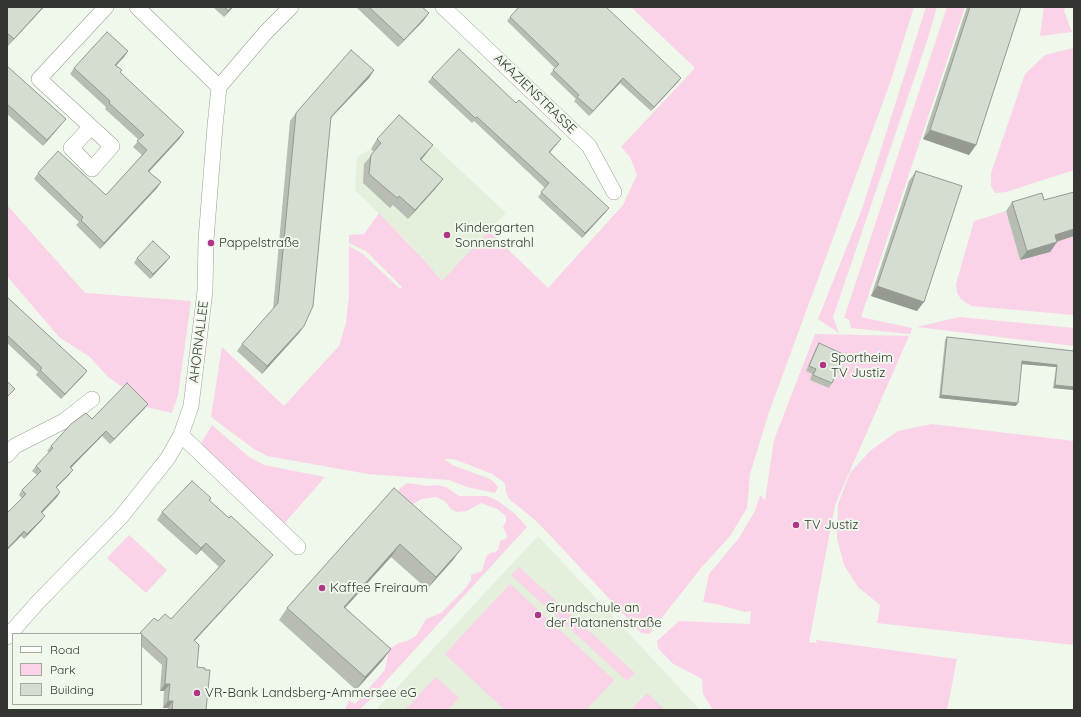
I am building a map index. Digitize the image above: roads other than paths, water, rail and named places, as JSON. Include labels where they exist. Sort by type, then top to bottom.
[{"type":"street","points":[[91,127],[39,79],[106,7]]},
{"type":"street","points":[[137,7],[220,87],[266,32],[291,7]]},
{"type":"street","name":"AKAZIENSTRASSE","points":[[442,7],[589,146],[614,192]]},
{"type":"street","name":"AHORNALLEE","points":[[7,637],[38,602],[121,517],[168,458],[181,436],[191,406],[205,291],[206,240],[215,126],[220,87]]},
{"type":"street","points":[[7,454],[15,446],[64,421],[92,399]]},
{"type":"street","points":[[181,436],[298,547]]},
{"type":"place","name":"Kindergarten Sonnenstrahl","points":[[447,235]]},
{"type":"place","name":"Pappelstraße","points":[[211,243]]},
{"type":"place","name":"Sportheim TV Justiz","points":[[823,365]]},
{"type":"place","name":"TV Justiz","points":[[796,525]]},
{"type":"place","name":"Kaffee Freiraum","points":[[322,588]]},
{"type":"place","name":"Grundschule an der Platanenstraße","points":[[538,615]]},
{"type":"place","name":"VR-Bank Landsberg-Ammersee eG","points":[[197,693]]}]
